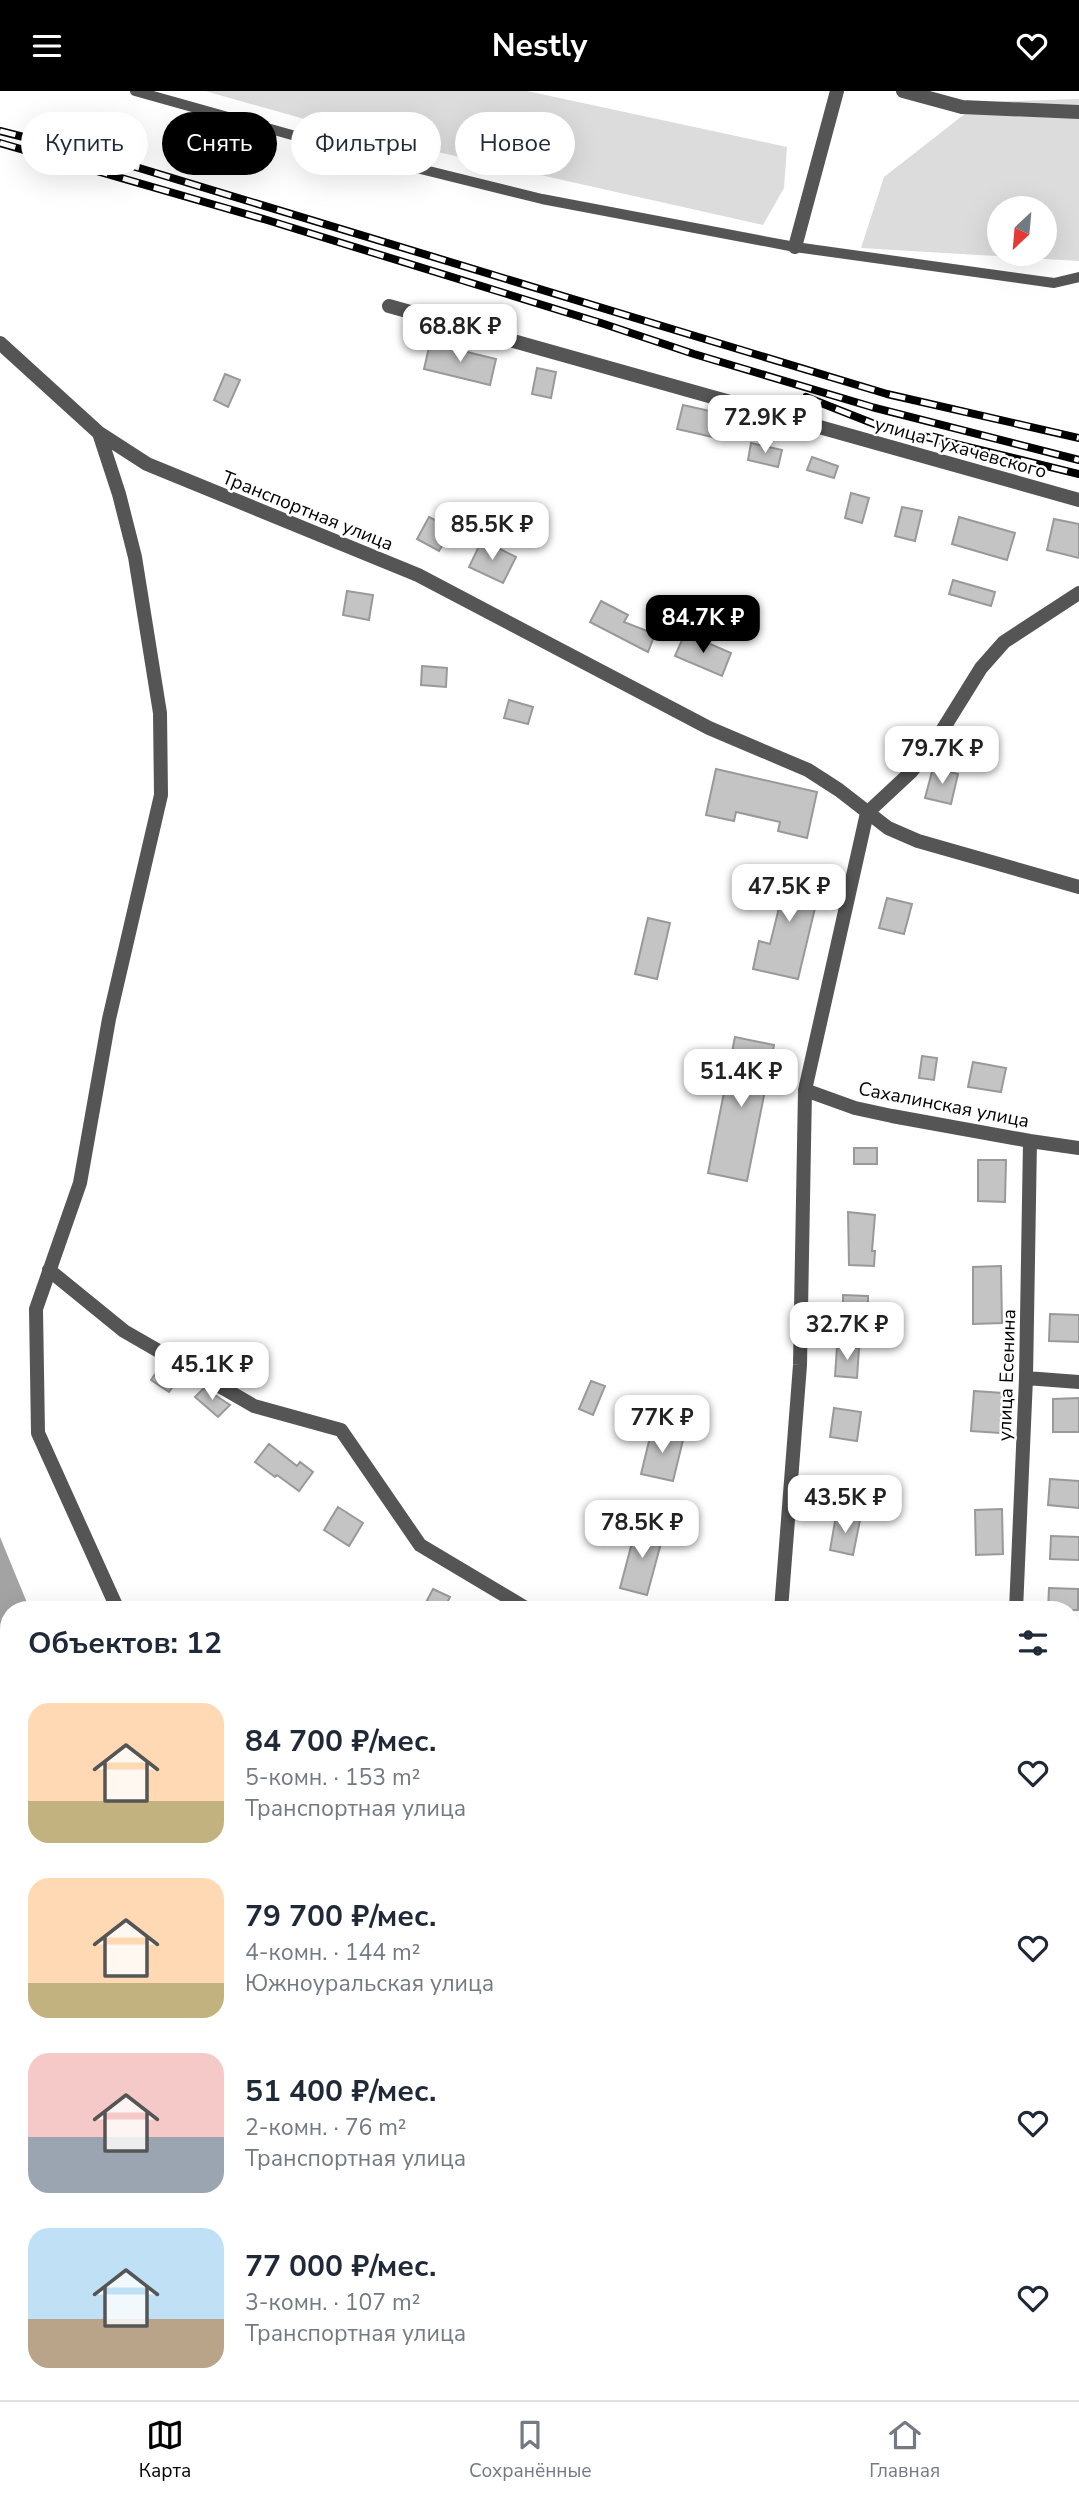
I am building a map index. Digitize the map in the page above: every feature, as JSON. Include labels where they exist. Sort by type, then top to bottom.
[{"type":"street","points":[[795,247],[837,91]]},
{"type":"street","points":[[903,91],[962,107],[1079,112]]},
{"type":"street","name":"улица Тухачевского","points":[[389,306],[1079,499]]},
{"type":"street","name":"Транспортная улица","points":[[0,343],[99,433],[160,469],[418,575],[709,728],[807,770],[839,790],[888,828],[918,841],[1079,887]]},
{"type":"street","points":[[99,433],[119,494],[135,557],[160,713],[161,795],[109,1019],[80,1182],[36,1308],[38,1433],[114,1601]]},
{"type":"street","points":[[782,1601],[800,1365],[805,1090],[867,813],[911,772],[935,742],[981,669],[1004,642],[1079,593]]},
{"type":"street","name":"Сахалинская улица","points":[[805,1090],[855,1108],[1030,1141],[1079,1147]]},
{"type":"street","name":"улица Есенина","points":[[1016,1601],[1026,1378],[1030,1141]]},
{"type":"street","points":[[49,1270],[124,1331],[254,1406],[341,1430],[420,1545],[514,1601]]},
{"type":"street","points":[[1026,1378],[1079,1382]]},
{"type":"lane","points":[[135,91],[360,154],[542,199],[795,247],[1054,282],[1079,277]]},
{"type":"shaded area","points":[[205,91],[527,91],[787,147],[784,188],[763,225],[540,175],[575,175],[575,112],[455,112],[455,156],[441,153],[441,112],[291,112],[291,115]]},
{"type":"shaded area","points":[[1079,99],[1079,261],[1057,260],[1057,196],[987,196],[987,256],[861,248],[884,177],[980,102]]},
{"type":"shaded area","points":[[0,1537],[26,1601],[0,1601]]},
{"type":"building","points":[[430,343],[496,359],[490,385],[424,369]]},
{"type":"building","points":[[537,368],[556,372],[551,398],[532,394]]},
{"type":"building","points":[[225,374],[240,380],[228,407],[214,400]]},
{"type":"building","points":[[683,405],[723,414],[717,438],[677,429]]},
{"type":"building","points":[[751,443],[782,450],[778,467],[748,460]]},
{"type":"building","points":[[812,457],[838,466],[834,478],[807,470]]},
{"type":"building","points":[[851,493],[869,498],[862,523],[845,518]]},
{"type":"building","points":[[902,507],[922,511],[915,541],[895,536]]},
{"type":"building","points":[[429,517],[452,529],[439,551],[417,539]]},
{"type":"building","points":[[959,517],[1015,533],[1007,560],[952,544]]},
{"type":"building","points":[[1054,519],[1079,524],[1079,558],[1047,550]]},
{"type":"building","points":[[482,540],[516,557],[503,583],[469,567]]},
{"type":"building","points":[[953,580],[995,592],[991,606],[949,594]]},
{"type":"building","points":[[347,591],[373,595],[369,620],[343,615]]},
{"type":"building","points":[[601,601],[628,615],[624,622],[655,634],[648,652],[590,622]]},
{"type":"building","points":[[685,633],[731,653],[722,676],[675,656]]},
{"type":"building","points":[[422,666],[447,668],[446,687],[421,685]]},
{"type":"building","points":[[509,700],[533,707],[528,724],[504,718]]},
{"type":"building","points":[[933,768],[958,774],[951,804],[925,798]]},
{"type":"building","points":[[716,769],[817,792],[807,838],[778,831],[780,822],[736,812],[734,821],[706,815]]},
{"type":"building","points":[[777,868],[822,879],[798,979],[753,969],[759,941],[770,944],[781,900],[770,897]]},
{"type":"building","points":[[887,898],[912,904],[904,934],[879,928]]},
{"type":"building","points":[[648,918],[670,923],[657,979],[635,974]]},
{"type":"building","points":[[735,1037],[774,1045],[747,1181],[708,1173]]},
{"type":"building","points":[[922,1056],[937,1058],[934,1080],[919,1078]]},
{"type":"building","points":[[973,1062],[1006,1068],[1001,1092],[968,1087]]},
{"type":"building","points":[[854,1148],[877,1148],[877,1164],[854,1164]]},
{"type":"building","points":[[978,1160],[1006,1160],[1005,1202],[978,1201]]},
{"type":"building","points":[[848,1212],[875,1215],[872,1251],[875,1251],[874,1266],[849,1265]]},
{"type":"building","points":[[1001,1266],[1002,1323],[973,1324],[973,1267]]},
{"type":"building","points":[[843,1295],[868,1296],[868,1317],[843,1317]]},
{"type":"building","points":[[1050,1314],[1079,1315],[1079,1342],[1049,1341]]},
{"type":"building","points":[[837,1347],[859,1348],[857,1378],[835,1376]]},
{"type":"building","points":[[162,1364],[181,1375],[169,1392],[151,1380]]},
{"type":"building","points":[[591,1381],[605,1386],[593,1415],[579,1409]]},
{"type":"building","points":[[204,1388],[230,1405],[218,1417],[195,1397]]},
{"type":"building","points":[[974,1391],[1003,1393],[1000,1433],[971,1431]]},
{"type":"building","points":[[1079,1398],[1079,1432],[1053,1432],[1053,1399]]},
{"type":"building","points":[[834,1408],[861,1412],[857,1441],[830,1437]]},
{"type":"building","points":[[652,1429],[684,1436],[673,1481],[641,1474]]},
{"type":"building","points":[[269,1444],[297,1466],[300,1462],[313,1472],[299,1491],[255,1462]]},
{"type":"building","points":[[1050,1479],[1079,1481],[1079,1508],[1048,1505]]},
{"type":"building","points":[[338,1507],[363,1523],[349,1546],[324,1530]]},
{"type":"building","points":[[1002,1509],[1003,1554],[976,1555],[975,1510]]},
{"type":"building","points":[[836,1516],[860,1520],[853,1555],[830,1550]]},
{"type":"building","points":[[637,1524],[664,1532],[647,1595],[620,1588]]},
{"type":"building","points":[[1051,1536],[1079,1537],[1079,1560],[1050,1559]]},
{"type":"building","points":[[1049,1588],[1078,1589],[1078,1601],[1048,1601]]},
{"type":"building","points":[[433,1589],[450,1597],[448,1601],[427,1601]]},
{"type":"railway","points":[[0,131],[106,158],[887,394],[1079,438]]},
{"type":"railway","points":[[0,143],[267,220],[872,407],[1079,460]]},
{"type":"railway","points":[[806,397],[877,425],[1079,474]]}]
